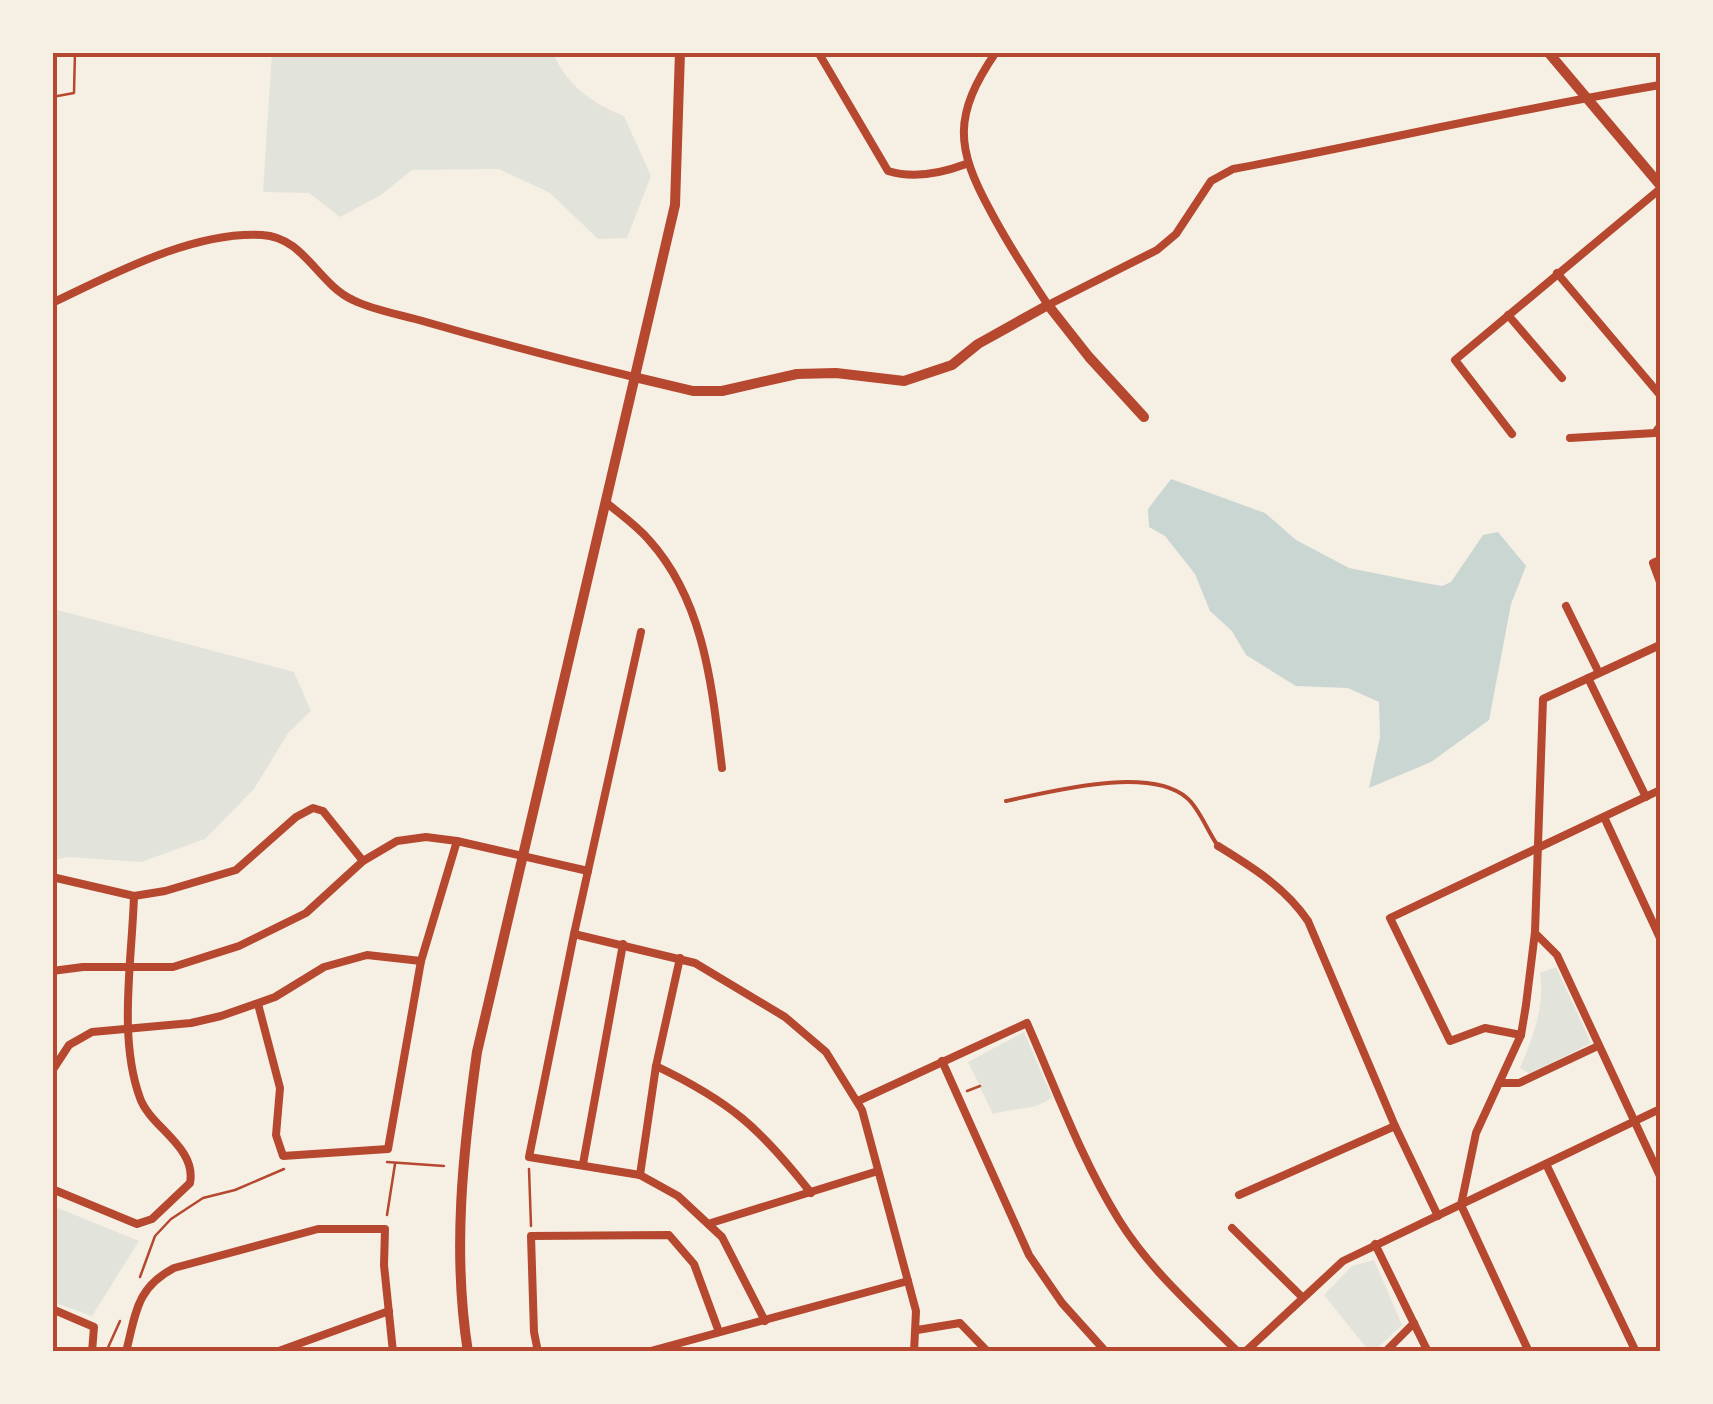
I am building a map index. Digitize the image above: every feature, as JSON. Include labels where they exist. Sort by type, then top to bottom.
[{"type":"street","points":[[468,1352],[461,1276],[461,1167],[477,1052],[675,205],[680,52]]},
{"type":"street","points":[[818,52],[888,171],[943,172],[966,164]]},
{"type":"street","points":[[996,52],[974,88],[966,111],[966,164],[1009,245],[1048,306],[1088,357],[1144,417]]},
{"type":"street","points":[[1512,434],[1454,360],[1660,187],[1548,52]]},
{"type":"street","points":[[52,303],[115,272],[193,245],[218,238],[266,235],[283,239],[352,300],[470,336],[693,391],[722,391],[797,374],[836,372],[904,381],[952,365],[978,344],[1157,250],[1176,234],[1211,181],[1234,169],[1660,84]]},
{"type":"street","points":[[1558,274],[1660,395]]},
{"type":"street","points":[[1508,315],[1562,378]]},
{"type":"street","points":[[1570,438],[1655,433],[1660,426]]},
{"type":"street","points":[[607,503],[649,540],[686,598],[710,666],[722,768]]},
{"type":"street","points":[[1660,560],[1653,563],[1660,582]]},
{"type":"street","points":[[1566,606],[1599,673]]},
{"type":"street","points":[[641,632],[529,1157],[640,1174],[678,1196],[711,1224],[734,1256],[764,1320]]},
{"type":"street","points":[[1530,1352],[1461,1205],[1476,1133],[1520,1035],[1535,932],[1544,700],[1660,644]]},
{"type":"street","points":[[1588,678],[1646,797]]},
{"type":"street","points":[[1520,1035],[1485,1028],[1450,1041],[1390,918],[1660,790]]},
{"type":"street","points":[[52,877],[134,896],[165,891],[236,870],[313,808],[322,811],[364,860]]},
{"type":"street","points":[[1604,818],[1660,938]]},
{"type":"street","points":[[52,971],[173,966],[239,946],[306,913],[364,860],[397,841],[426,837],[457,841],[588,871]]},
{"type":"street","points":[[258,1004],[280,1088],[276,1135],[282,1156],[388,1149],[421,961],[457,841]]},
{"type":"street","points":[[1218,846],[1281,889],[1308,921],[1394,1126],[1438,1216]]},
{"type":"street","points":[[52,1189],[137,1224],[152,1219],[190,1182],[185,1157],[140,1101],[130,1058],[134,896]]},
{"type":"street","points":[[1535,932],[1556,955],[1660,1176]]},
{"type":"street","points":[[574,934],[695,963],[804,1031],[826,1052],[858,1101],[908,1280],[918,1330],[914,1352]]},
{"type":"street","points":[[583,1164],[623,944]]},
{"type":"street","points":[[52,1070],[76,1038],[92,1032],[191,1023],[258,1004],[324,967],[366,955],[421,961]]},
{"type":"street","points":[[640,1174],[656,1066],[680,958]]},
{"type":"street","points":[[858,1101],[1026,1024],[1096,1178],[1120,1221],[1157,1271],[1242,1352],[1343,1261],[1660,1109]]},
{"type":"street","points":[[1500,1083],[1519,1083],[1598,1046]]},
{"type":"street","points":[[942,1061],[1029,1255],[1062,1304],[1106,1352]]},
{"type":"street","points":[[656,1066],[710,1092],[743,1116],[811,1193]]},
{"type":"street","points":[[1239,1195],[1394,1126]]},
{"type":"street","points":[[1546,1164],[1636,1352]]},
{"type":"street","points":[[711,1224],[878,1171]]},
{"type":"street","points":[[126,1352],[142,1296],[153,1279],[174,1268],[318,1228],[385,1229],[384,1265],[393,1352]]},
{"type":"street","points":[[1232,1228],[1302,1298]]},
{"type":"street","points":[[538,1352],[531,1236],[669,1236],[694,1264],[719,1332]]},
{"type":"street","points":[[1375,1244],[1428,1352]]},
{"type":"street","points":[[646,1352],[908,1280]]},
{"type":"street","points":[[52,1310],[94,1327],[92,1352]]},
{"type":"street","points":[[276,1352],[388,1311]]},
{"type":"street","points":[[918,1330],[960,1323],[988,1352]]},
{"type":"street","points":[[1385,1352],[1414,1323]]},
{"type":"lane","points":[[1006,801],[1112,782],[1150,785],[1178,792],[1190,800],[1218,846]]},
{"type":"path","points":[[52,98],[74,93],[74,52]]},
{"type":"path","points":[[529,1157],[531,1236]]},
{"type":"path","points":[[385,1229],[395,1162]]},
{"type":"path","points":[[378,1163],[444,1166]]},
{"type":"path","points":[[139,1279],[155,1236],[171,1219],[204,1198],[236,1190],[280,1170],[298,1168]]},
{"type":"path","points":[[106,1352],[123,1313]]},
{"type":"shaded area","points":[[272,52],[553,53],[565,75],[581,92],[624,116],[651,176],[627,238],[598,239],[550,193],[499,169],[412,170],[381,195],[340,217],[309,193],[263,192]]},
{"type":"shaded area","points":[[1171,479],[1265,513],[1296,540],[1349,568],[1442,586],[1451,582],[1483,535],[1498,532],[1526,566],[1511,604],[1489,720],[1431,762],[1369,788],[1380,737],[1379,702],[1348,688],[1296,686],[1246,655],[1232,631],[1210,611],[1195,574],[1165,536],[1149,527],[1148,509]]},
{"type":"shaded area","points":[[53,609],[294,672],[311,711],[288,733],[254,789],[205,839],[141,862],[68,857],[53,860]]},
{"type":"shaded area","points":[[1556,967],[1591,1043],[1530,1074],[1520,1068],[1539,1010],[1540,973]]},
{"type":"shaded area","points":[[1024,1032],[1052,1097],[1031,1107],[993,1114],[968,1062]]},
{"type":"shaded area","points":[[53,1206],[139,1241],[92,1316],[53,1302]]},
{"type":"shaded area","points":[[1374,1260],[1402,1325],[1374,1351],[1369,1351],[1324,1295],[1352,1266]]}]
